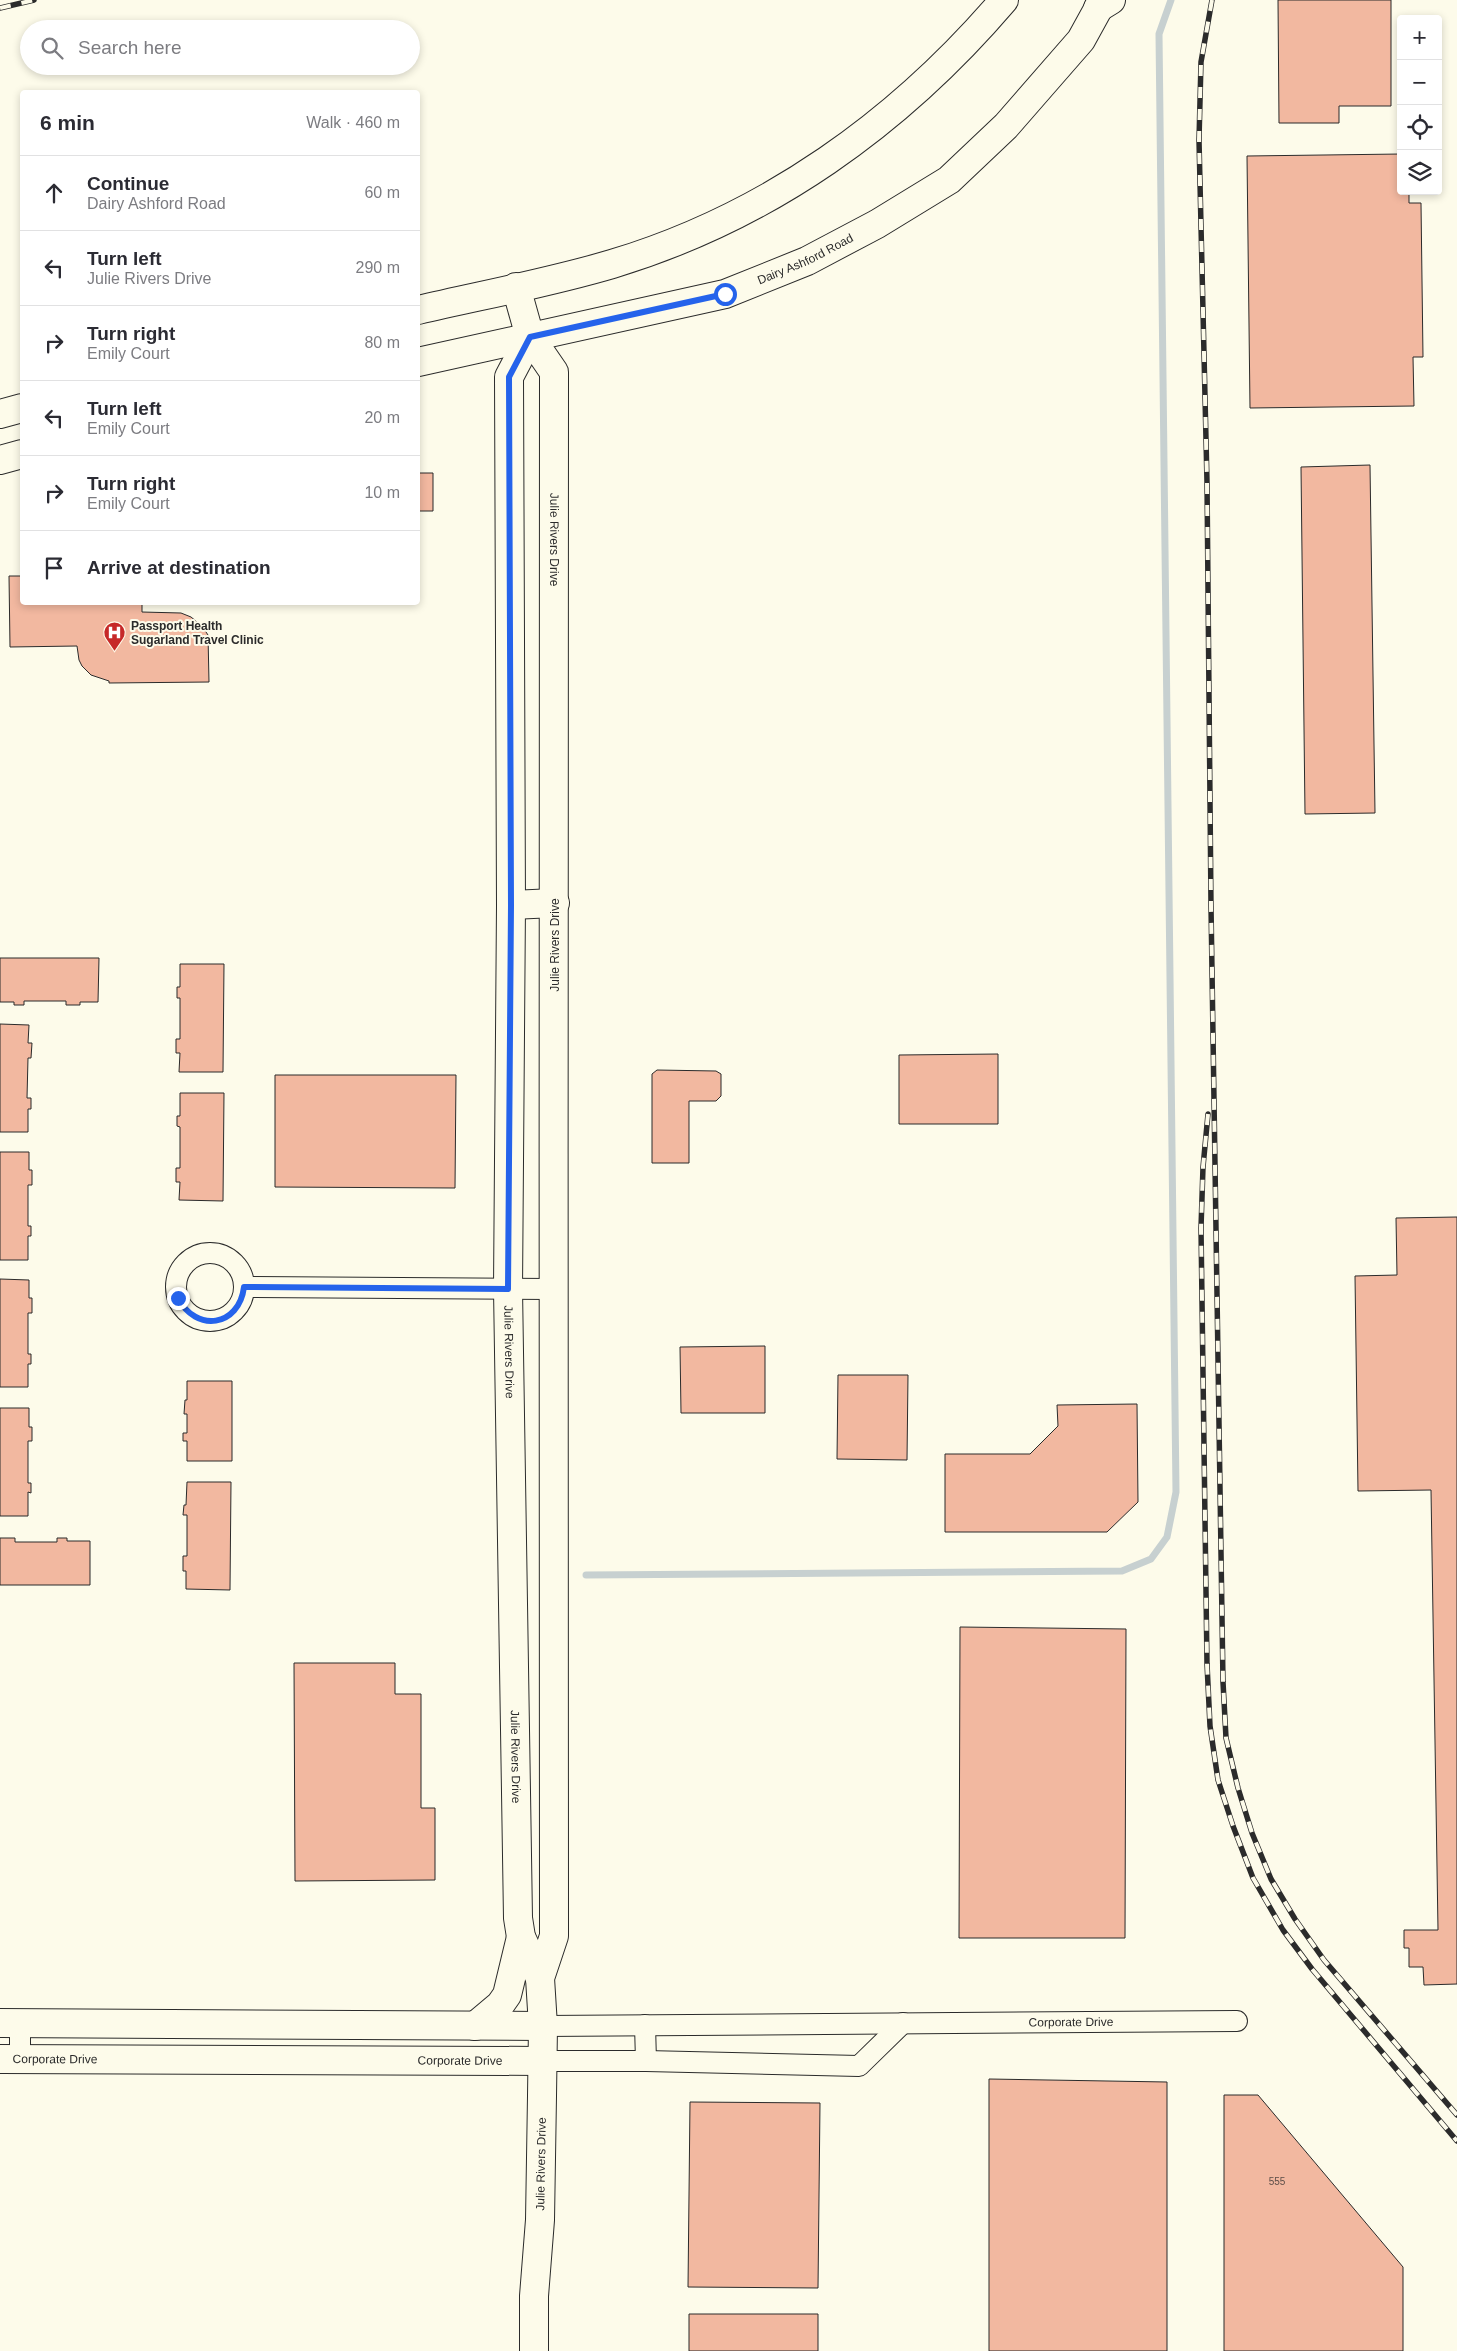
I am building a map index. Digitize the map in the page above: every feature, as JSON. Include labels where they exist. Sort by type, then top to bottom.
[{"type":"street","points":[[420,310],[516,288],[613,263],[688,236],[762,202],[830,160],[894,112],[954,56],[1004,0]]},
{"type":"street","name":"Dairy Ashford Road","points":[[420,362],[725,294],[807,261],[877,224],[949,180],[1006,126],[1081,40],[1104,3]]},
{"type":"street","name":"Julie Rivers Drive","points":[[516,288],[530,337],[554,372],[555,902],[552,1494],[554,1936],[540,1978],[542,2026],[540,2220],[534,2296],[534,2351]]},
{"type":"street","name":"Julie Rivers Drive","points":[[530,337],[509,377],[511,905],[508,1289],[518,1918],[522,1937],[540,1978]]},
{"type":"street","points":[[0,414],[20,409]]},
{"type":"street","points":[[0,460],[20,455]]},
{"type":"street","points":[[511,905],[555,902]]},
{"type":"street","points":[[244,1287],[553,1289]]},
{"type":"street","points":[[512,1486],[552,1494]]},
{"type":"street","points":[[476,2026],[500,2005],[507,1995],[522,1937]]},
{"type":"street","name":"Corporate Drive","points":[[10,2023],[542,2026],[1237,2021]]},
{"type":"street","points":[[10,2023],[10,2059]]},
{"type":"street","name":"Corporate Drive","points":[[10,2059],[646,2061],[859,2066],[903,2023]]},
{"type":"street","points":[[645,2025],[646,2061]]},
{"type":"building","points":[[1278,0],[1391,0],[1391,106],[1339,106],[1339,123],[1279,123]]},
{"type":"building","points":[[1397,154],[1397,195],[1409,195],[1409,203],[1421,203],[1423,357],[1413,357],[1414,406],[1250,408],[1247,156]]},
{"type":"building","points":[[1370,465],[1375,813],[1305,814],[1301,467]]},
{"type":"building","points":[[420,473],[433,473],[433,511],[420,511]]},
{"type":"building","points":[[9,576],[20,576],[20,605],[142,605],[142,612],[181,613],[191,617],[202,626],[208,635],[209,682],[109,683],[109,681],[91,675],[82,666],[77,646],[10,647]]},
{"type":"building","points":[[0,958],[99,958],[98,1002],[80,1002],[80,1005],[66,1005],[66,1001],[24,1001],[24,1005],[14,1005],[14,1002],[0,1002]]},
{"type":"building","points":[[180,964],[224,964],[223,1072],[179,1072],[180,1053],[176,1053],[176,1039],[180,1039],[180,998],[177,998],[177,987],[180,987]]},
{"type":"building","points":[[0,1024],[29,1025],[28,1043],[32,1043],[31,1058],[28,1058],[27,1098],[31,1098],[31,1109],[28,1109],[28,1132],[0,1132]]},
{"type":"building","points":[[998,1054],[998,1124],[899,1124],[899,1055]]},
{"type":"building","points":[[657,1070],[716,1071],[721,1074],[721,1096],[716,1101],[689,1101],[689,1163],[652,1163],[652,1074]]},
{"type":"building","points":[[275,1075],[456,1075],[455,1188],[275,1187]]},
{"type":"building","points":[[180,1093],[224,1093],[223,1201],[179,1200],[180,1182],[176,1182],[176,1168],[180,1168],[180,1127],[177,1126],[177,1116],[180,1116]]},
{"type":"building","points":[[0,1152],[29,1152],[29,1170],[32,1170],[32,1185],[28,1185],[28,1226],[31,1226],[31,1236],[28,1236],[28,1260],[0,1260]]},
{"type":"building","points":[[1457,1217],[1457,1984],[1424,1985],[1423,1967],[1409,1967],[1409,1948],[1404,1948],[1404,1930],[1438,1930],[1431,1490],[1358,1491],[1355,1276],[1397,1275],[1396,1218]]},
{"type":"building","points":[[0,1279],[29,1280],[29,1298],[32,1298],[32,1313],[28,1313],[28,1354],[31,1354],[31,1364],[28,1364],[28,1387],[0,1387]]},
{"type":"building","points":[[765,1346],[765,1413],[681,1413],[680,1347]]},
{"type":"building","points":[[838,1375],[908,1375],[907,1460],[837,1459]]},
{"type":"building","points":[[187,1381],[232,1381],[232,1461],[187,1461],[187,1441],[183,1441],[183,1433],[187,1433],[187,1414],[184,1414],[185,1400],[187,1400]]},
{"type":"building","points":[[1137,1404],[1138,1502],[1107,1532],[945,1532],[945,1454],[1030,1454],[1058,1426],[1057,1405]]},
{"type":"building","points":[[0,1408],[29,1408],[29,1427],[32,1427],[32,1441],[28,1441],[28,1483],[31,1483],[31,1493],[28,1492],[28,1516],[0,1516]]},
{"type":"building","points":[[187,1482],[231,1482],[230,1590],[186,1589],[186,1571],[183,1571],[183,1556],[187,1556],[187,1515],[183,1515],[184,1505],[186,1505]]},
{"type":"building","points":[[0,1538],[15,1538],[15,1542],[57,1542],[57,1538],[67,1538],[67,1541],[90,1541],[90,1585],[0,1585]]},
{"type":"building","points":[[960,1627],[1126,1629],[1125,1938],[959,1938]]},
{"type":"building","points":[[294,1663],[395,1663],[395,1694],[421,1694],[421,1808],[435,1808],[435,1880],[295,1881]]},
{"type":"building","points":[[989,2079],[1167,2082],[1167,2351],[989,2351]]},
{"type":"building","points":[[1224,2095],[1258,2095],[1403,2267],[1403,2351],[1224,2351]]},
{"type":"building","points":[[690,2102],[820,2103],[818,2288],[688,2287]]},
{"type":"building","points":[[689,2314],[818,2314],[818,2351],[689,2351]]},
{"type":"waterway","points":[[586,1575],[1122,1571],[1151,1559],[1167,1537],[1176,1492],[1159,34],[1171,0]]},
{"type":"railway","points":[[0,8],[34,0]]},
{"type":"railway","points":[[1212,0],[1201,62],[1199,140],[1207,482],[1211,906],[1223,1682],[1226,1738],[1238,1788],[1252,1833],[1271,1879],[1295,1919],[1324,1960],[1457,2115]]},
{"type":"railway","points":[[1208,1114],[1203,1167],[1201,1228],[1207,1664],[1210,1726],[1218,1780],[1253,1878],[1283,1930],[1312,1969],[1457,2141]]},
{"type":"place","name":"Passport Health Sugarland Travel Clinic","points":[[115,652]]},
{"type":"route","points":[[178,1298],[190,1315],[200,1320],[210,1321],[221,1320],[231,1315],[243,1298],[244,1287],[508,1289],[511,905],[509,377],[530,337],[725,294]]}]
